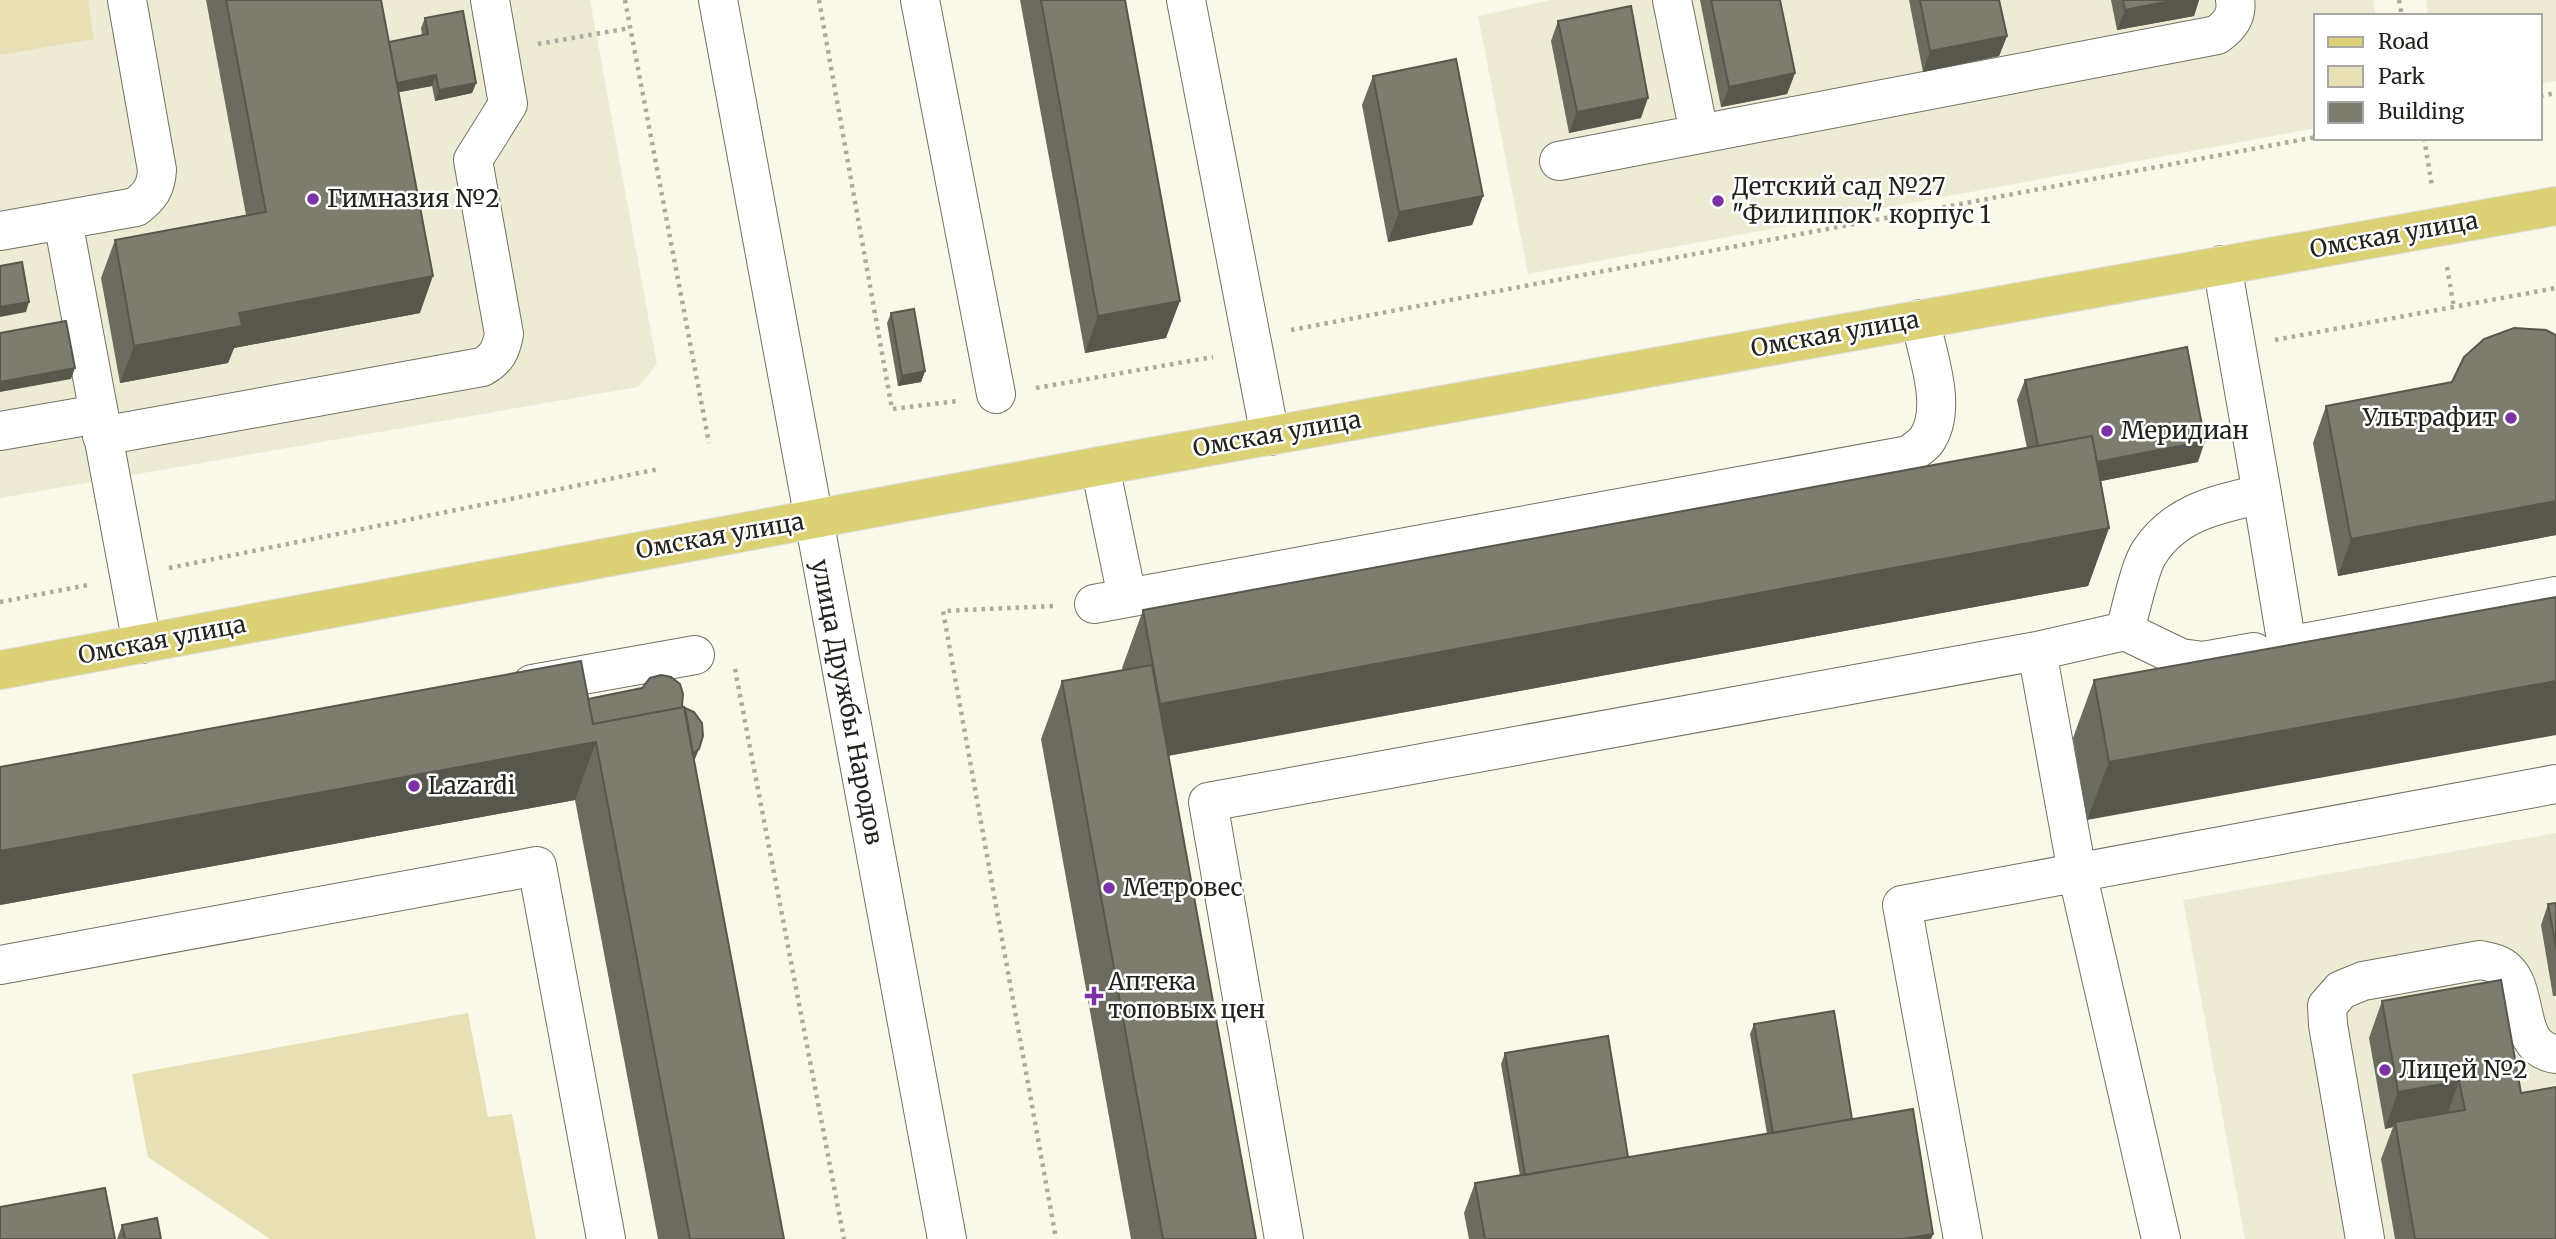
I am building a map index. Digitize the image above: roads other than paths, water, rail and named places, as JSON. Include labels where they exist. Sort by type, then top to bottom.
[{"type":"main road","name":"Омская улица","points":[[0,670],[1100,466],[2556,206]]},
{"type":"street","points":[[0,231],[136,207],[148,198],[156,185],[158,170],[127,0]]},
{"type":"street","points":[[0,431],[100,425],[482,368],[493,362],[502,349],[504,334],[473,160],[508,104],[490,0]]},
{"type":"street","name":"улица Дружбы Народов","points":[[718,0],[947,1239]]},
{"type":"street","points":[[920,0],[996,394]]},
{"type":"street","points":[[1186,0],[1270,436]]},
{"type":"street","points":[[1672,0],[1699,133]]},
{"type":"street","points":[[1559,161],[2217,36],[2232,20],[2236,8],[2235,0]]},
{"type":"street","points":[[62,221],[142,643]]},
{"type":"street","points":[[2222,265],[2287,646]]},
{"type":"street","points":[[1100,466],[1110,600],[1909,454],[1926,442],[1936,421],[1937,401],[1920,319]]},
{"type":"street","points":[[2125,631],[2147,554],[2172,526],[2205,507],[2262,494]]},
{"type":"street","points":[[1284,1239],[1208,802],[2037,651],[2125,631],[2180,659],[2203,661],[2556,596]]},
{"type":"street","points":[[2037,651],[2077,872],[2161,1239]]},
{"type":"street","points":[[504,688],[695,655]]},
{"type":"street","points":[[1963,1239],[1902,905],[2556,784]]},
{"type":"street","points":[[0,965],[537,866],[606,1239]]},
{"type":"street","points":[[2365,1239],[2328,1024],[2327,1006],[2341,990],[2363,981],[2480,960],[2498,964],[2512,978],[2527,1030],[2536,1045],[2556,1054]]},
{"type":"place","name":"Гимназия №2","points":[[313,199]]},
{"type":"place","name":"Детский сад №27 \"Филиппок\" корпус 1","points":[[1718,201]]},
{"type":"place","name":"Ультрафит","points":[[2511,418]]},
{"type":"place","name":"Меридиан","points":[[2107,431]]},
{"type":"place","name":"Lazardi","points":[[414,786]]},
{"type":"place","name":"Метровес","points":[[1109,888]]},
{"type":"place","name":"Аптека топовых цен","points":[[1094,996]]},
{"type":"place","name":"Лицей №2","points":[[2385,1070]]}]
